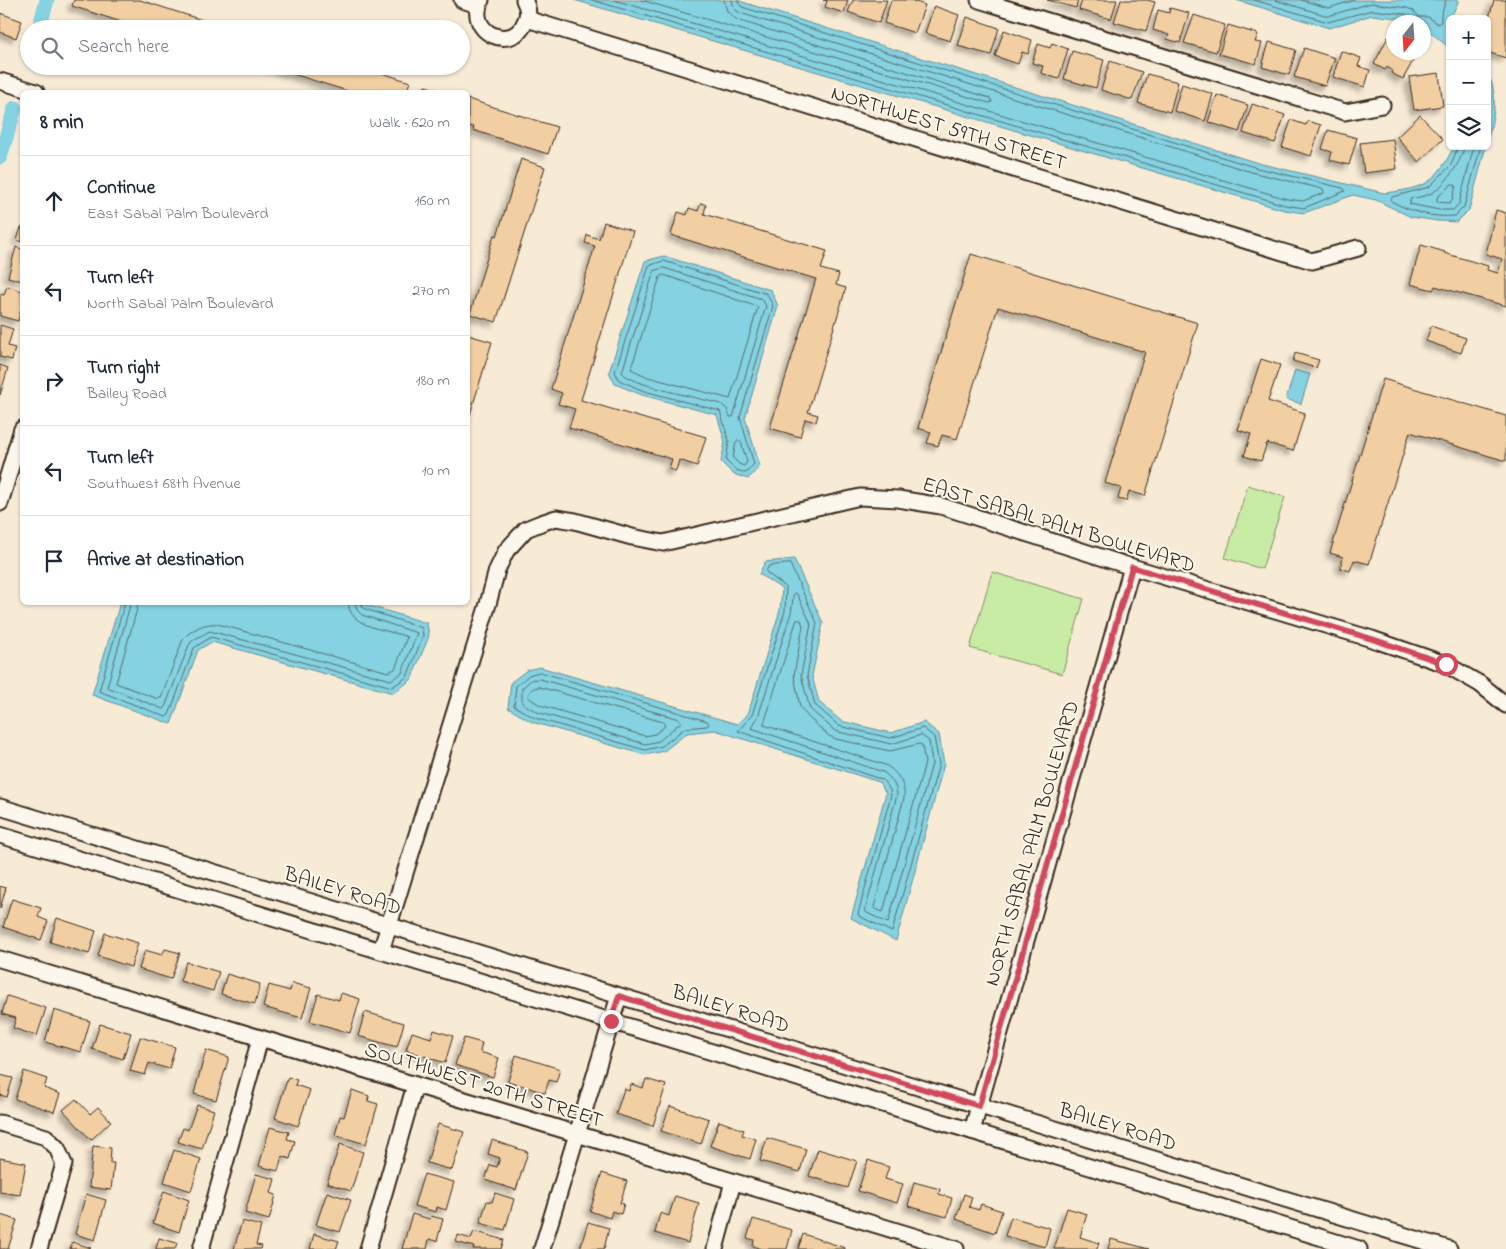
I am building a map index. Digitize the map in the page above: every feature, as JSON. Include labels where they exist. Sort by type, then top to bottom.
[{"type":"street","points":[[462,0],[480,2],[477,12],[481,26],[486,32],[499,38],[513,36],[524,26],[528,12],[524,0]]},
{"type":"street","points":[[979,0],[1346,112],[1382,106]]},
{"type":"street","name":"NORTHWEST 59TH STREET","points":[[527,19],[1312,261],[1358,248]]},
{"type":"street","points":[[0,81],[29,90]]},
{"type":"street","points":[[0,503],[20,436]]},
{"type":"street","name":"EAST SABAL PALM BOULEVARD","points":[[381,951],[497,570],[506,551],[526,529],[556,518],[575,521],[663,544],[860,497],[898,499],[941,506],[1132,567],[1372,639],[1446,664],[1480,684],[1506,705]]},
{"type":"street","name":"NORTH SABAL PALM BOULEVARD","points":[[972,1131],[1132,567]]},
{"type":"street","name":"BAILEY ROAD","points":[[0,807],[1449,1249]]},
{"type":"street","points":[[0,835],[972,1131],[1340,1246],[1359,1249]]},
{"type":"street","name":"SOUTHWEST 20TH STREET","points":[[0,959],[956,1249]]},
{"type":"street","points":[[542,1249],[619,996]]},
{"type":"street","points":[[201,1249],[260,1039]]},
{"type":"street","points":[[368,1249],[414,1085]]},
{"type":"street","points":[[0,1123],[46,1137],[57,1148],[64,1164],[39,1249]]},
{"type":"street","points":[[714,1249],[733,1182]]},
{"type":"green space","points":[[1248,485],[1285,497],[1262,569],[1225,558]]},
{"type":"green space","points":[[992,572],[1084,599],[1062,674],[970,648]]},
{"type":"water","points":[[574,0],[736,0],[1258,163],[1384,193],[1411,189],[1426,183],[1439,172],[1452,150],[1485,150],[1469,210],[1457,222],[1411,217],[1376,200],[1353,195],[1304,213],[1284,210]]},
{"type":"water","points":[[1236,0],[1459,0],[1452,15],[1446,15],[1446,45],[1431,33],[1431,15],[1386,15],[1386,17],[1372,15],[1329,28]]},
{"type":"water","points":[[1491,81],[1494,98],[1491,125]]},
{"type":"water","points":[[664,256],[771,290],[778,306],[745,418],[760,466],[748,479],[733,474],[721,462],[725,442],[717,415],[642,395],[615,384],[609,372],[645,261]]},
{"type":"water","points":[[1295,370],[1310,374],[1301,404],[1286,399]]},
{"type":"water","points":[[794,559],[823,623],[812,676],[819,702],[841,721],[891,733],[924,722],[939,734],[944,764],[896,941],[851,918],[886,793],[879,782],[715,730],[687,733],[664,751],[645,755],[532,722],[508,708],[511,682],[527,670],[540,667],[737,724],[748,714],[780,610],[782,589],[759,574],[765,562]]},
{"type":"water","points":[[119,605],[367,605],[427,623],[429,636],[411,680],[393,693],[212,642],[198,650],[171,724],[92,695]]},
{"type":"building","points":[[74,0],[140,0],[202,20],[115,20],[72,6]]},
{"type":"building","points":[[823,0],[848,0],[844,13],[825,7],[827,1]]},
{"type":"building","points":[[853,0],[887,0],[879,23],[848,12]]},
{"type":"building","points":[[891,0],[910,0],[925,5],[915,33],[884,23]]},
{"type":"building","points":[[1047,0],[1078,0],[1076,8]]},
{"type":"building","points":[[1082,0],[1117,0],[1111,19],[1079,10]]},
{"type":"building","points":[[1121,0],[1147,0],[1155,2],[1146,31],[1114,22]]},
{"type":"building","points":[[1494,0],[1506,0],[1506,58],[1491,53],[1490,15]]},
{"type":"building","points":[[934,6],[959,15],[950,41],[925,33]]},
{"type":"building","points":[[1170,8],[1189,13],[1180,43],[1167,39],[1169,35],[1153,30],[1158,10],[1169,13]]},
{"type":"building","points":[[0,13],[20,20],[16,38],[0,32]]},
{"type":"building","points":[[1194,15],[1225,25],[1216,52],[1184,43]]},
{"type":"building","points":[[967,17],[999,28],[991,55],[958,46]]},
{"type":"building","points":[[1228,25],[1258,34],[1255,42],[1262,43],[1256,64],[1219,54]]},
{"type":"building","points":[[1004,30],[1032,40],[1028,54],[1022,52],[1018,64],[995,56]]},
{"type":"building","points":[[1386,41],[1386,60],[1413,60],[1403,79],[1391,73],[1392,70],[1387,67],[1385,70],[1374,64]]},
{"type":"building","points":[[1269,42],[1296,50],[1289,75],[1262,67]]},
{"type":"building","points":[[1052,43],[1068,49],[1059,79],[1041,73],[1043,66],[1032,63],[1038,44],[1050,48]]},
{"type":"building","points":[[1304,48],[1335,58],[1325,86],[1294,77]]},
{"type":"building","points":[[1072,51],[1104,60],[1096,88],[1064,79]]},
{"type":"building","points":[[1341,51],[1361,58],[1358,66],[1370,70],[1365,87],[1333,77]]},
{"type":"building","points":[[1110,61],[1142,72],[1132,100],[1101,90]]},
{"type":"building","points":[[1439,73],[1443,106],[1414,110],[1409,77]]},
{"type":"building","points":[[1147,74],[1178,82],[1170,112],[1138,103]]},
{"type":"building","points":[[296,75],[388,75],[410,82],[407,90],[345,90]]},
{"type":"building","points":[[1182,84],[1213,94],[1205,121],[1174,111]]},
{"type":"building","points":[[425,86],[440,90],[424,90]]},
{"type":"building","points":[[1217,95],[1248,105],[1239,132],[1208,122]]},
{"type":"building","points":[[470,100],[557,127],[548,154],[473,130],[474,127],[470,126]]},
{"type":"building","points":[[1252,104],[1285,115],[1275,143],[1243,133]]},
{"type":"building","points":[[1420,115],[1443,139],[1419,162],[1397,137]]},
{"type":"building","points":[[1291,120],[1306,125],[1308,121],[1321,125],[1311,156],[1282,147]]},
{"type":"building","points":[[1328,130],[1357,138],[1349,165],[1330,160],[1332,152],[1322,149]]},
{"type":"building","points":[[1393,139],[1397,169],[1364,173],[1360,143]]},
{"type":"building","points":[[521,159],[545,167],[496,322],[470,314],[494,235],[497,236]]},
{"type":"building","points":[[701,203],[706,205],[704,214],[827,251],[821,269],[839,274],[836,285],[846,288],[808,412],[818,415],[816,422],[805,419],[800,437],[770,428],[816,279],[671,235],[678,212],[687,215],[689,208],[698,211]]},
{"type":"building","points":[[1496,210],[1506,213],[1506,306],[1435,286],[1433,290],[1410,284],[1421,245],[1488,266],[1487,270],[1498,273],[1502,259],[1486,254]]},
{"type":"building","points":[[604,222],[633,231],[581,400],[706,437],[697,466],[679,460],[676,471],[669,469],[672,459],[569,428],[575,409],[558,404],[562,393],[551,389],[595,246],[585,243],[587,235],[599,239]]},
{"type":"building","points":[[20,230],[20,241],[17,240]]},
{"type":"building","points":[[16,247],[20,248],[20,280],[8,277]]},
{"type":"building","points":[[971,254],[1198,323],[1145,496],[1129,491],[1126,501],[1118,499],[1121,488],[1105,483],[1145,352],[998,307],[957,439],[942,435],[938,446],[927,443],[931,432],[918,428]]},
{"type":"building","points":[[7,286],[20,290],[20,314],[18,321],[0,316],[0,294],[4,295]]},
{"type":"building","points":[[0,325],[13,329],[8,346],[15,348],[12,360],[0,357]]},
{"type":"building","points":[[1431,326],[1466,338],[1461,353],[1426,341]]},
{"type":"building","points":[[470,336],[492,342],[470,414]]},
{"type":"building","points":[[1295,353],[1319,360],[1316,368],[1293,361]]},
{"type":"building","points":[[1261,359],[1280,365],[1268,401],[1305,413],[1293,451],[1267,443],[1261,461],[1244,456],[1251,434],[1238,430]]},
{"type":"building","points":[[0,365],[8,368],[0,395]]},
{"type":"building","points":[[1383,379],[1506,416],[1506,461],[1410,432],[1369,564],[1354,560],[1350,571],[1340,568],[1343,557],[1330,553]]},
{"type":"building","points":[[0,886],[6,888],[0,909]]},
{"type":"building","points":[[12,899],[41,908],[38,917],[48,921],[41,940],[3,927]]},
{"type":"building","points":[[57,918],[96,931],[89,954],[50,942]]},
{"type":"building","points":[[105,933],[138,943],[131,967],[98,956]]},
{"type":"building","points":[[165,949],[180,953],[171,979],[139,969],[145,950],[162,955]]},
{"type":"building","points":[[186,962],[219,972],[213,991],[180,981]]},
{"type":"building","points":[[227,974],[260,984],[255,1004],[221,994]]},
{"type":"building","points":[[292,983],[311,988],[302,1018],[263,1007],[269,985],[290,991]]},
{"type":"building","points":[[341,993],[360,999],[350,1033],[310,1021],[318,994],[339,1000]]},
{"type":"building","points":[[7,996],[46,1008],[37,1036],[13,1028],[16,1018],[2,1014]]},
{"type":"building","points":[[54,1010],[90,1021],[81,1052],[45,1042]]},
{"type":"building","points":[[365,1012],[404,1023],[397,1047],[358,1036]]},
{"type":"building","points":[[100,1024],[131,1033],[123,1059],[92,1049]]},
{"type":"building","points":[[434,1030],[453,1036],[445,1063],[406,1050],[412,1032],[431,1038]]},
{"type":"building","points":[[140,1037],[175,1047],[169,1069],[149,1063],[145,1075],[130,1071]]},
{"type":"building","points":[[464,1038],[482,1043],[480,1052],[499,1058],[493,1077],[455,1065]]},
{"type":"building","points":[[206,1050],[229,1057],[216,1100],[194,1094]]},
{"type":"building","points":[[516,1055],[560,1069],[556,1082],[549,1080],[545,1093],[508,1081]]},
{"type":"building","points":[[24,1071],[47,1079],[44,1088],[60,1094],[54,1112],[15,1099]]},
{"type":"building","points":[[0,1075],[13,1078],[7,1097],[0,1095]]},
{"type":"building","points":[[288,1077],[297,1080],[295,1085],[310,1090],[298,1126],[275,1118]]},
{"type":"building","points":[[646,1079],[666,1085],[653,1126],[616,1114],[624,1089],[629,1091],[631,1084],[643,1088]]},
{"type":"building","points":[[352,1090],[369,1096],[368,1101],[378,1104],[366,1144],[335,1135],[340,1116],[344,1117]]},
{"type":"building","points":[[76,1099],[90,1114],[98,1107],[111,1121],[91,1140],[63,1110]]},
{"type":"building","points":[[197,1105],[214,1110],[202,1149],[178,1142],[183,1128],[188,1130]]},
{"type":"building","points":[[670,1106],[709,1119],[701,1144],[661,1131]]},
{"type":"building","points":[[719,1121],[744,1130],[742,1135],[756,1139],[750,1159],[710,1146]]},
{"type":"building","points":[[438,1124],[464,1132],[452,1170],[427,1163]]},
{"type":"building","points":[[270,1127],[289,1132],[287,1139],[295,1141],[290,1159],[282,1156],[278,1171],[259,1166]]},
{"type":"building","points":[[767,1138],[806,1149],[800,1172],[760,1161]]},
{"type":"building","points":[[492,1140],[528,1152],[516,1190],[485,1180],[490,1165],[497,1167],[500,1158],[488,1154]]},
{"type":"building","points":[[340,1144],[363,1152],[351,1191],[327,1183]]},
{"type":"building","points":[[93,1146],[111,1148],[110,1163],[114,1163],[111,1190],[89,1187]]},
{"type":"building","points":[[818,1149],[857,1161],[848,1188],[809,1176]]},
{"type":"building","points":[[174,1150],[201,1159],[191,1191],[164,1182]]},
{"type":"building","points":[[0,1158],[26,1163],[20,1195],[0,1192]]},
{"type":"building","points":[[868,1160],[889,1167],[885,1179],[903,1184],[897,1203],[858,1191]]},
{"type":"building","points":[[602,1173],[627,1181],[620,1203],[624,1204],[621,1214],[612,1211],[610,1218],[590,1211]]},
{"type":"building","points":[[256,1174],[275,1179],[271,1193],[276,1195],[269,1220],[245,1213]]},
{"type":"building","points":[[424,1174],[454,1182],[446,1210],[437,1207],[436,1212],[414,1206]]},
{"type":"building","points":[[914,1182],[940,1189],[939,1194],[952,1198],[947,1217],[908,1206]]},
{"type":"building","points":[[164,1191],[189,1200],[179,1232],[153,1223]]},
{"type":"building","points":[[327,1192],[351,1200],[340,1232],[316,1225]]},
{"type":"building","points":[[495,1193],[514,1199],[505,1230],[480,1223],[487,1201],[492,1202]]},
{"type":"building","points":[[86,1194],[106,1200],[95,1240],[75,1234]]},
{"type":"building","points":[[964,1194],[972,1197],[969,1207],[979,1210],[981,1204],[1002,1211],[995,1233],[956,1219]]},
{"type":"building","points":[[675,1196],[699,1203],[688,1243],[655,1233],[660,1213],[669,1216]]},
{"type":"building","points":[[1067,1208],[1087,1214],[1080,1237],[1099,1243],[1097,1249],[1054,1249]]},
{"type":"building","points":[[412,1214],[430,1219],[431,1216],[443,1219],[437,1241],[429,1239],[427,1249],[402,1249]]},
{"type":"building","points":[[0,1215],[17,1220],[8,1249],[0,1249]]},
{"type":"building","points":[[1011,1217],[1050,1228],[1045,1247],[1005,1236]]},
{"type":"building","points":[[753,1219],[792,1230],[787,1249],[763,1249],[753,1246],[754,1240],[747,1238]]},
{"type":"building","points":[[242,1221],[261,1226],[256,1245],[262,1246],[261,1249],[234,1249]]},
{"type":"building","points":[[588,1222],[609,1228],[604,1249],[580,1249]]},
{"type":"building","points":[[474,1231],[504,1240],[501,1249],[473,1249],[474,1247],[456,1242],[458,1235],[471,1239]]},
{"type":"building","points":[[314,1234],[339,1241],[336,1249],[310,1249]]},
{"type":"building","points":[[803,1234],[845,1248],[845,1249],[798,1249]]},
{"type":"building","points":[[159,1238],[177,1243],[175,1249],[156,1249]]},
{"type":"building","points":[[1111,1239],[1149,1249],[1108,1249]]},
{"type":"building","points":[[72,1242],[91,1248],[70,1249]]},
{"type":"waterway","points":[[41,20],[47,0]]},
{"type":"waterway","points":[[0,157],[15,108]]},
{"type":"route","points":[[611,1021],[619,996],[979,1106],[1132,567],[1372,639],[1446,664]]}]
